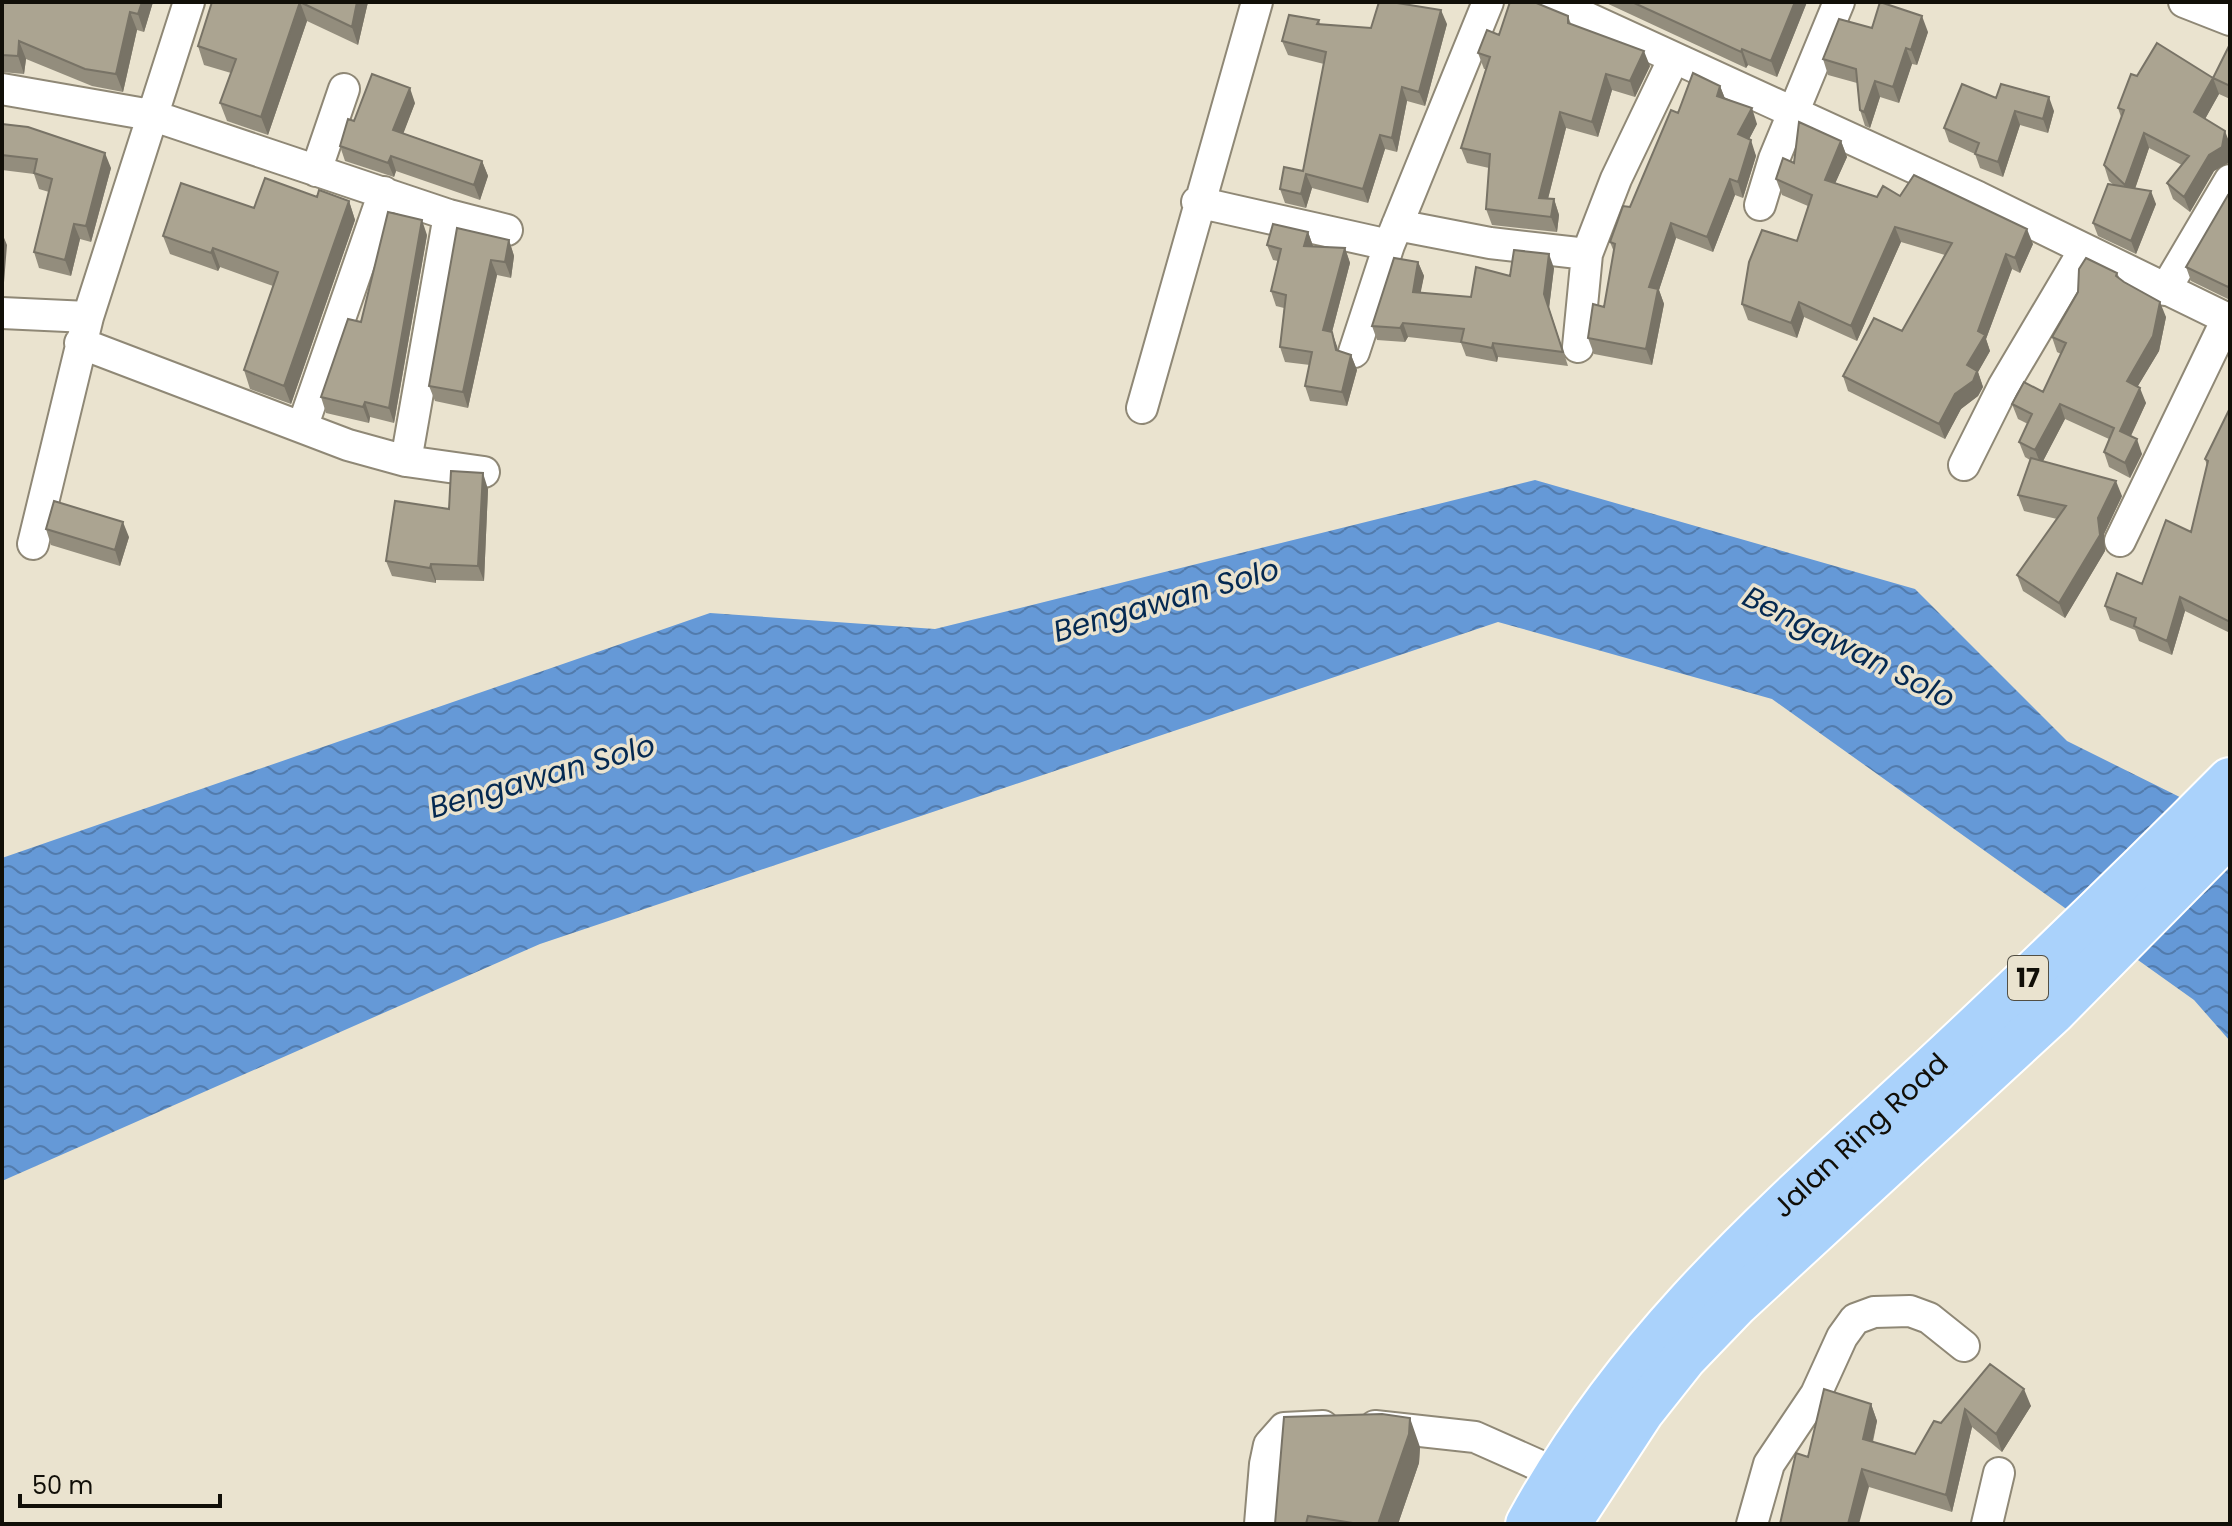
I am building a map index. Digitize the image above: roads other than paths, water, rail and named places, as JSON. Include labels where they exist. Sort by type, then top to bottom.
[{"type":"highway","name":"Jalan Ring Road","points":[[1568,1524],[1642,1411],[1835,1183],[2059,948],[2230,780]]},
{"type":"highway","name":"Jalan Ring Road","points":[[1528,1524],[1556,1473],[1642,1352],[1686,1301],[2053,1012],[2230,833]]},
{"type":"street","points":[[33,544],[84,330],[189,2]]},
{"type":"street","points":[[1142,408],[1197,202],[1257,2]]},
{"type":"street","points":[[1354,352],[1393,235],[1488,2]]},
{"type":"street","points":[[1553,2],[1673,60],[1978,197],[2083,252],[2229,320],[2120,541]]},
{"type":"street","points":[[1760,205],[1774,159],[1839,2]]},
{"type":"street","points":[[2184,2],[2230,20]]},
{"type":"street","points":[[1578,347],[1587,254],[1616,179],[1673,60]]},
{"type":"street","points":[[2,89],[151,115],[449,215],[507,230]]},
{"type":"street","points":[[316,171],[344,89]]},
{"type":"street","points":[[2165,290],[2230,180]]},
{"type":"street","points":[[303,425],[384,192]]},
{"type":"street","points":[[1197,202],[1393,235],[1587,254]]},
{"type":"street","points":[[406,461],[449,215]]},
{"type":"street","points":[[1964,465],[2003,387],[2083,252]]},
{"type":"street","points":[[2,313],[84,330],[348,445],[406,461],[484,472]]},
{"type":"street","points":[[1752,1524],[1769,1464],[1816,1394],[1842,1337],[1855,1319],[1874,1312],[1910,1311],[1929,1318],[1964,1346]]},
{"type":"street","points":[[1260,1524],[1269,1445],[1284,1428],[1394,1425],[1475,1437],[1556,1473]]},
{"type":"street","points":[[1987,1524],[1999,1473]]},
{"type":"water","name":"Bengawan Solo","points":[[1535,480],[1915,589],[2067,741],[2230,822],[2230,1041],[2194,1000],[1772,699],[1498,622],[540,944],[2,1181],[2,858],[710,613],[935,629]]}]
